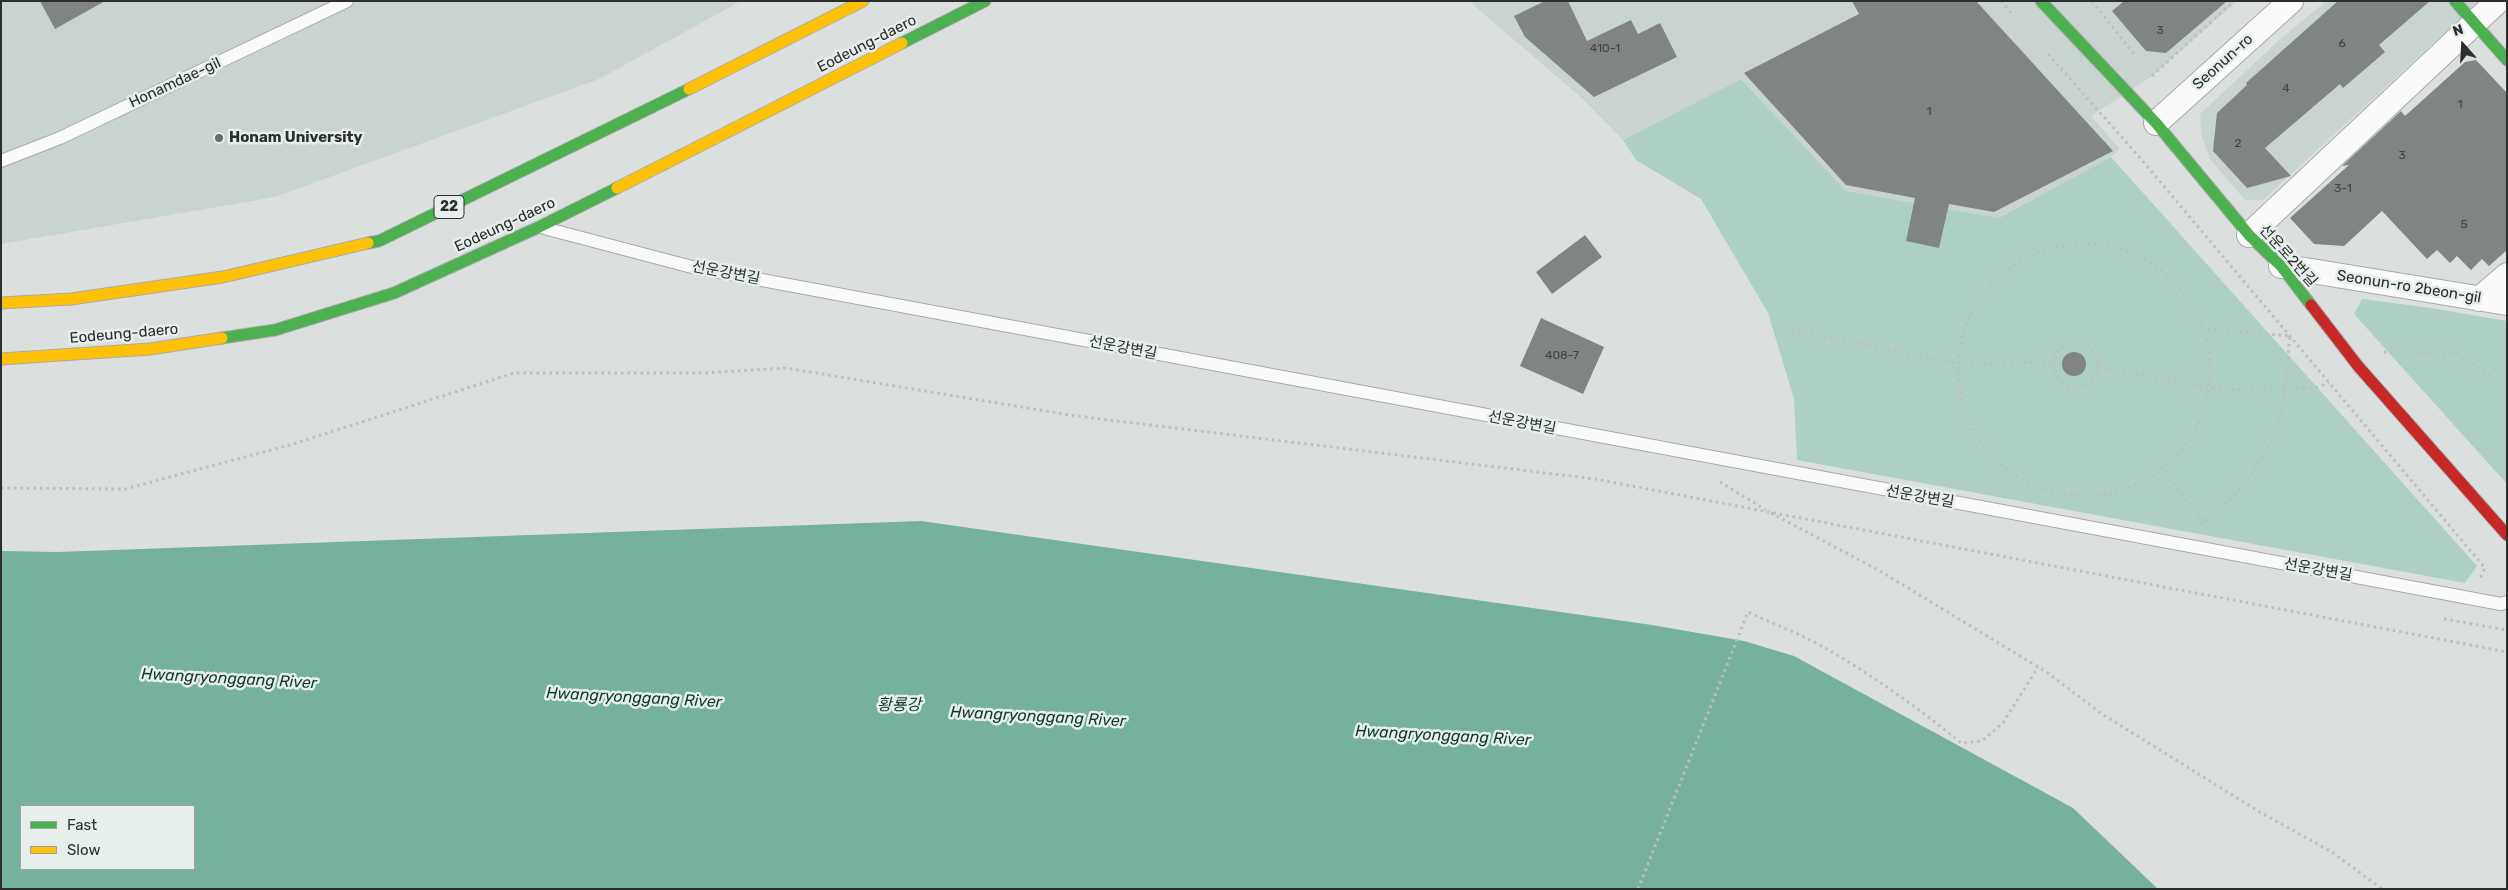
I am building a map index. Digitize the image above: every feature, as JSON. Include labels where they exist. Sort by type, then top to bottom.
[{"type":"main road","name":"22","points":[[1,303],[72,299],[223,277],[379,241],[651,108],[863,1]]},
{"type":"main road","name":"Eodeung-daero","points":[[1,359],[150,349],[275,330],[394,293],[539,227],[985,1]]},
{"type":"main road","name":"선운로2번길","points":[[2042,1],[2156,123],[2249,235],[2281,266],[2358,366],[2507,536]]},
{"type":"main road","points":[[2455,1],[2507,60]]},
{"type":"street","name":"Seonun-ro","points":[[2156,123],[2290,1]]},
{"type":"street","points":[[2249,235],[2498,1]]},
{"type":"street","name":"Seonun-ro 2beon-gil","points":[[2281,266],[2507,303]]},
{"type":"street","points":[[2479,299],[2507,275]]},
{"type":"lane","name":"Honamdae-gil","points":[[1,161],[60,138],[348,1]]},
{"type":"lane","name":"선운강변길","points":[[539,227],[692,267],[2172,544],[2492,602],[2507,602]]},
{"type":"path","points":[[2001,1],[2020,23]]},
{"type":"path","points":[[2092,1],[2140,61]]},
{"type":"path","points":[[2146,68],[2152,76],[2234,1]]},
{"type":"path","points":[[2046,52],[2141,159],[2485,568],[2479,581]]},
{"type":"path","points":[[2078,244],[2120,249],[2158,267],[2188,298],[2205,329],[2210,378],[2200,420],[2177,455],[2145,481],[2106,495],[2064,495],[2025,483],[1992,458],[1969,424],[1958,385],[1959,344],[1974,306],[2001,274],[2036,252],[2078,244]]},
{"type":"path","points":[[1786,329],[1958,364],[2054,362]]},
{"type":"path","points":[[2205,329],[2290,336]]},
{"type":"path","points":[[2172,544],[2204,522],[2232,496],[2257,465],[2275,433],[2284,388],[2290,336]]},
{"type":"path","points":[[2074,344],[2084,345],[2092,351],[2097,366],[2094,378],[2086,384],[2077,387],[2067,386],[2059,380],[2055,372],[2054,362],[2058,353],[2065,346],[2074,344]]},
{"type":"path","points":[[2377,356],[2386,350],[2452,353],[2507,385]]},
{"type":"path","points":[[2097,366],[2208,388],[2317,387],[2329,383]]},
{"type":"path","points":[[1,488],[125,489],[290,445],[514,373],[704,373],[786,368],[1076,416],[1595,479],[2507,652]]},
{"type":"path","points":[[1684,453],[1731,490],[1880,572],[2038,667],[2102,714],[2258,811],[2332,852],[2382,889]]},
{"type":"path","points":[[2161,468],[2204,522]]},
{"type":"path","points":[[1638,889],[1748,612],[1818,644],[1908,702],[1961,743],[1982,741],[2003,723],[2038,667]]},
{"type":"path","points":[[2444,619],[2507,630]]},
{"type":"shaded area","name":"Honam University","points":[[1,1],[741,1],[599,79],[275,197],[1,244]]},
{"type":"shaded area","points":[[1469,1],[2237,1],[2152,76],[2091,116],[2120,149],[2111,157],[1999,218],[1846,191],[1741,79],[1623,140],[1584,100]]},
{"type":"shaded area","points":[[2326,1],[2479,1],[2263,200],[2245,200],[2210,159],[2201,134],[2200,114],[2276,43]]},
{"type":"shaded area","points":[[1741,79],[1846,191],[1999,218],[2111,157],[2477,566],[2465,583],[1797,460],[1794,399],[1768,313],[1701,199],[1636,160],[1623,140]]},
{"type":"shaded area","points":[[2362,299],[2507,321],[2507,484],[2354,314]]},
{"type":"water","name":"황룡강","points":[[921,521],[1652,625],[1744,641],[1794,656],[2073,808],[2158,889],[1,889],[1,551],[57,552]]},
{"type":"building","points":[[40,1],[105,1],[55,29]]},
{"type":"building","points":[[1545,1],[1568,1],[1587,41],[1631,20],[1638,34],[1660,23],[1677,57],[1594,97],[1525,37],[1514,16]]},
{"type":"building","points":[[1852,1],[1976,1],[2113,151],[1994,212],[1949,204],[1939,248],[1906,241],[1915,198],[1846,185],[1744,73],[1859,14]]},
{"type":"building","points":[[2124,1],[2227,1],[2166,53],[2146,51],[2112,11]]},
{"type":"building","points":[[2338,1],[2430,1],[2379,45],[2385,52],[2343,88],[2340,84],[2265,148],[2291,176],[2247,188],[2213,151],[2217,113],[2247,85],[2246,83]]},
{"type":"building","points":[[2476,60],[2507,93],[2507,250],[2489,266],[2482,259],[2471,270],[2457,256],[2450,263],[2437,250],[2427,259],[2382,211],[2344,246],[2314,244],[2290,218],[2349,165],[2342,166],[2401,111],[2405,116],[2465,62]]},
{"type":"building","points":[[1585,235],[1602,257],[1552,294],[1536,272]]},
{"type":"building","points":[[1541,318],[1604,347],[1583,394],[1520,366]]},
{"type":"building","points":[[2074,352],[2079,353],[2085,359],[2085,369],[2079,375],[2074,376],[2069,375],[2063,369],[2062,364],[2063,359],[2069,353]]},
{"type":"traffic: fast","points":[[902,43],[985,1]]},
{"type":"traffic: fast","points":[[2041,1],[2156,123],[2249,235],[2281,266],[2311,305]]},
{"type":"traffic: fast","points":[[2455,1],[2507,60]]},
{"type":"traffic: fast","points":[[368,243],[379,241],[689,89]]},
{"type":"traffic: fast","points":[[222,338],[275,330],[394,293],[539,227],[617,188]]},
{"type":"traffic: slow","points":[[689,89],[863,1]]},
{"type":"traffic: slow","points":[[617,188],[902,43]]},
{"type":"traffic: slow","points":[[1,303],[71,299],[223,277],[368,243]]},
{"type":"traffic: slow","points":[[1,359],[150,349],[222,338]]},
{"type":"traffic: jam","points":[[2311,305],[2358,366],[2507,535]]},
{"type":"place","name":"Honam University","points":[[219,138]]},
{"type":"water label","name":"Hwangryonggang River","points":[[229,679]]},
{"type":"water label","name":"Hwangryonggang River","points":[[634,698]]},
{"type":"water label","name":"Hwangryonggang River","points":[[1038,717]]},
{"type":"water label","name":"Hwangryonggang River","points":[[1443,736]]}]
